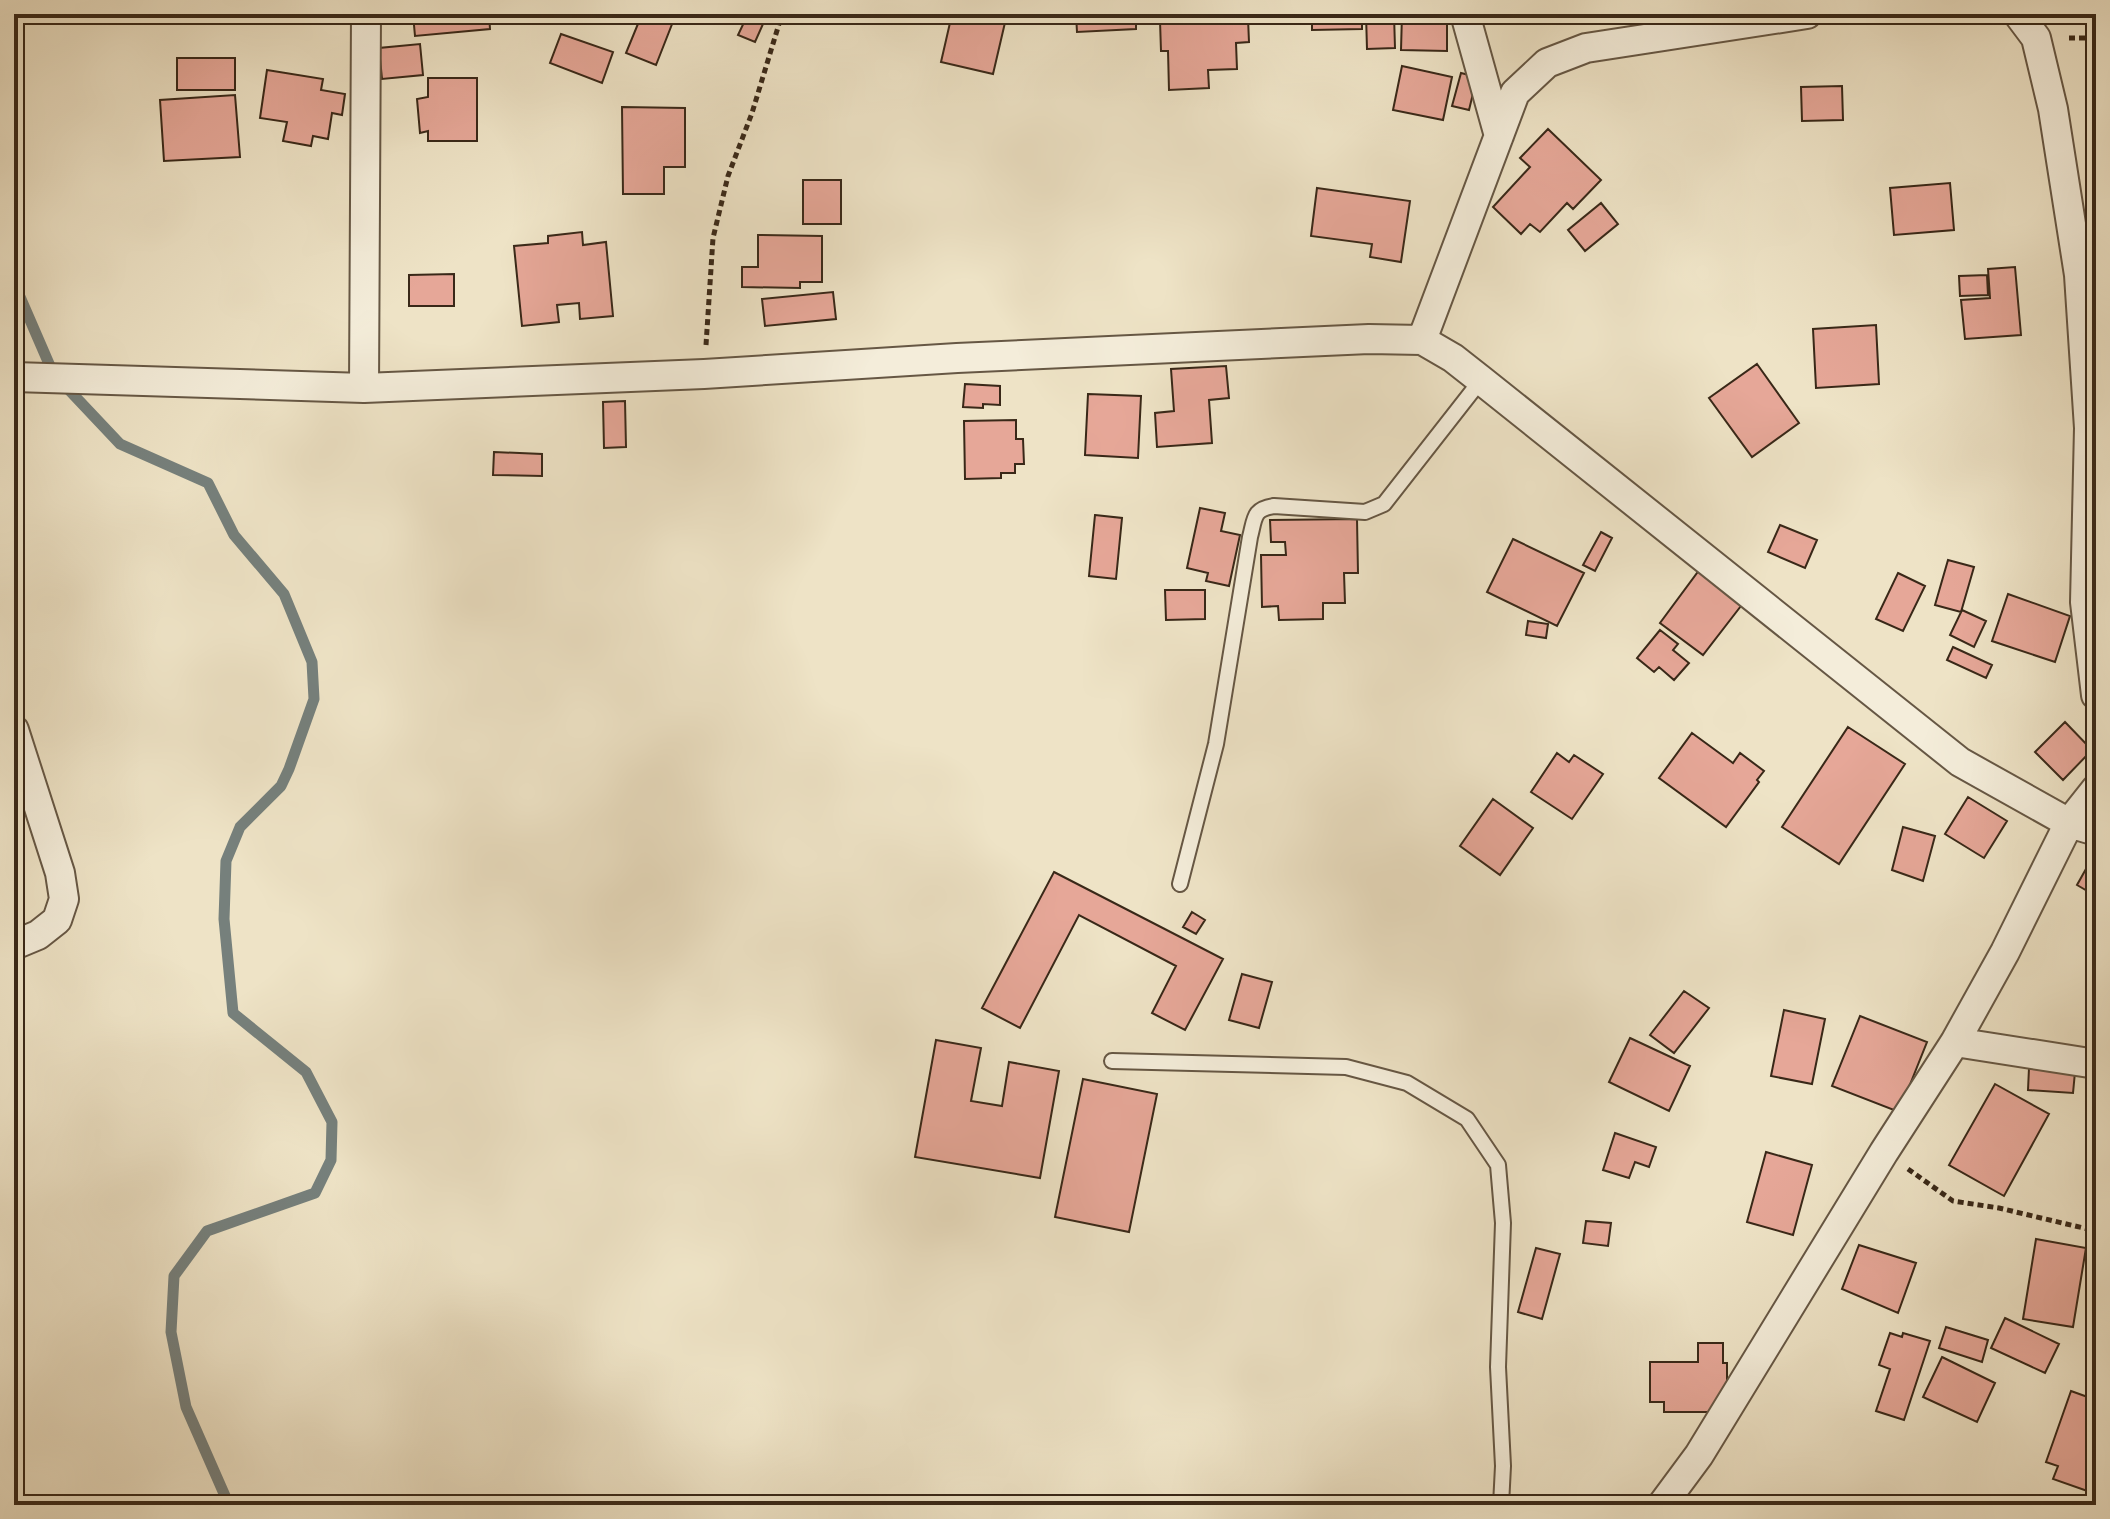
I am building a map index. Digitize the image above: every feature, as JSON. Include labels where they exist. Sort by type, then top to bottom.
[{"type":"street","points":[[364,388],[366,14]]},
{"type":"street","points":[[1465,14],[1499,136]]},
{"type":"street","points":[[1422,340],[1515,93],[1547,63],[1586,48],[1807,14]]},
{"type":"street","points":[[2018,14],[2036,38],[2053,109],[2079,275],[2089,428],[2085,602],[2096,695]]},
{"type":"street","points":[[17,377],[364,388],[704,374],[973,357],[1369,339],[1422,340],[1453,358],[1960,762],[2083,827]]},
{"type":"street","points":[[14,730],[60,873],[64,899],[57,920],[38,935],[14,945]]},
{"type":"street","points":[[1662,1505],[1699,1455],[1955,1042],[2005,952],[2083,827],[2096,789]]},
{"type":"street","points":[[1955,1042],[2096,1064]]},
{"type":"lane","points":[[1180,884],[1216,744],[1256,513],[1274,506],[1365,512],[1384,504],[1481,380]]},
{"type":"lane","points":[[1112,1061],[1346,1067],[1407,1083],[1467,1119],[1498,1165],[1503,1223],[1498,1367],[1503,1466],[1501,1505]]},
{"type":"path","points":[[704,374],[713,238],[728,176],[752,113],[782,14]]},
{"type":"path","points":[[1884,1152],[1953,1201],[1999,1208],[2096,1231]]},
{"type":"building","points":[[49,14],[85,14],[85,21],[49,21]]},
{"type":"building","points":[[413,14],[489,14],[490,29],[415,36]]},
{"type":"building","points":[[642,14],[676,14],[656,65],[626,53]]},
{"type":"building","points":[[748,14],[767,15],[755,42],[738,35]]},
{"type":"building","points":[[952,14],[1007,14],[993,74],[941,62]]},
{"type":"building","points":[[1076,14],[1136,14],[1136,29],[1077,32]]},
{"type":"building","points":[[1195,14],[1260,14],[1260,18],[1248,18],[1249,42],[1236,43],[1237,69],[1208,70],[1209,88],[1169,90],[1168,51],[1161,51],[1160,21],[1195,19]]},
{"type":"building","points":[[1312,14],[1362,14],[1362,29],[1312,30]]},
{"type":"building","points":[[1366,14],[1394,14],[1395,48],[1367,49]]},
{"type":"building","points":[[1402,14],[1447,14],[1447,51],[1401,50]]},
{"type":"building","points":[[561,34],[613,52],[602,83],[550,63]]},
{"type":"building","points":[[420,44],[423,75],[382,79],[379,48]]},
{"type":"building","points":[[177,58],[235,58],[235,90],[177,90]]},
{"type":"building","points":[[1402,66],[1452,77],[1443,120],[1393,110]]},
{"type":"building","points":[[267,70],[323,79],[321,90],[345,94],[342,115],[332,113],[328,139],[313,136],[311,146],[283,141],[287,122],[260,118]]},
{"type":"building","points":[[1461,73],[1477,77],[1469,110],[1452,106]]},
{"type":"building","points":[[428,78],[477,78],[477,141],[428,141],[428,131],[420,133],[417,99],[428,97]]},
{"type":"building","points":[[1842,86],[1843,120],[1802,121],[1801,87]]},
{"type":"building","points":[[235,95],[240,157],[164,161],[160,100]]},
{"type":"building","points":[[2091,103],[2096,104],[2096,133],[2088,133]]},
{"type":"building","points":[[622,107],[685,108],[685,167],[664,167],[664,194],[623,194]]},
{"type":"building","points":[[1548,129],[1601,180],[1573,209],[1567,203],[1540,232],[1530,224],[1521,234],[1493,207],[1530,167],[1520,158]]},
{"type":"building","points":[[803,180],[841,180],[841,224],[803,224]]},
{"type":"building","points":[[1950,183],[1954,230],[1894,235],[1890,188]]},
{"type":"building","points":[[1317,188],[1410,201],[1401,262],[1370,257],[1372,244],[1311,236]]},
{"type":"building","points":[[1601,203],[1618,224],[1585,251],[1568,230]]},
{"type":"building","points":[[582,232],[583,245],[606,242],[613,316],[580,319],[579,303],[557,305],[559,322],[522,326],[514,246],[548,243],[548,236]]},
{"type":"building","points":[[758,235],[822,236],[822,282],[800,282],[800,288],[742,287],[742,267],[758,267]]},
{"type":"building","points":[[2015,267],[2021,335],[1965,339],[1961,300],[1990,298],[1988,269]]},
{"type":"building","points":[[454,274],[454,306],[409,306],[409,275]]},
{"type":"building","points":[[1987,275],[1988,295],[1960,296],[1959,276]]},
{"type":"building","points":[[833,292],[836,319],[765,326],[762,299]]},
{"type":"building","points":[[1876,325],[1879,384],[1816,388],[1813,329]]},
{"type":"building","points":[[1757,364],[1799,423],[1752,457],[1709,398]]},
{"type":"building","points":[[1226,366],[1229,398],[1209,400],[1212,443],[1157,447],[1155,413],[1174,411],[1171,369]]},
{"type":"building","points":[[965,384],[1000,386],[1000,405],[963,407]]},
{"type":"building","points":[[1088,394],[1141,396],[1138,458],[1085,455]]},
{"type":"building","points":[[625,401],[626,447],[604,448],[603,402]]},
{"type":"building","points":[[1016,420],[1016,439],[1023,439],[1024,464],[1015,464],[1015,473],[1001,473],[1001,478],[965,479],[964,421]]},
{"type":"building","points":[[494,452],[542,454],[542,476],[493,475]]},
{"type":"building","points":[[1200,508],[1225,513],[1221,531],[1240,535],[1229,586],[1206,581],[1208,573],[1187,568]]},
{"type":"building","points":[[1095,515],[1122,518],[1116,579],[1089,576]]},
{"type":"building","points":[[1357,519],[1358,573],[1344,573],[1345,603],[1323,603],[1323,619],[1279,620],[1278,606],[1262,607],[1261,555],[1286,555],[1285,542],[1271,542],[1270,520]]},
{"type":"building","points":[[1780,525],[1817,540],[1805,568],[1768,552]]},
{"type":"building","points":[[1601,532],[1612,538],[1595,571],[1583,565]]},
{"type":"building","points":[[1513,539],[1584,573],[1557,626],[1487,592]]},
{"type":"building","points":[[1948,560],[1974,567],[1961,612],[1935,605]]},
{"type":"building","points":[[1700,569],[1744,602],[1703,655],[1660,623]]},
{"type":"building","points":[[1898,573],[1925,586],[1903,631],[1876,619]]},
{"type":"building","points":[[1165,590],[1205,590],[1205,619],[1166,620]]},
{"type":"building","points":[[2008,594],[2070,616],[2055,662],[1992,641]]},
{"type":"building","points":[[1962,610],[1986,621],[1974,647],[1950,635]]},
{"type":"building","points":[[1528,621],[1548,624],[1546,638],[1526,635]]},
{"type":"building","points":[[1660,630],[1678,644],[1673,650],[1689,663],[1674,680],[1659,667],[1654,672],[1637,658]]},
{"type":"building","points":[[1953,647],[1992,665],[1986,678],[1947,660]]},
{"type":"building","points":[[2065,722],[2092,750],[2063,780],[2035,752]]},
{"type":"building","points":[[1848,727],[1905,764],[1839,864],[1782,827]]},
{"type":"building","points":[[1692,733],[1733,763],[1740,753],[1764,771],[1726,827],[1659,778]]},
{"type":"building","points":[[1557,753],[1569,762],[1574,755],[1603,774],[1572,819],[1531,792]]},
{"type":"building","points":[[1968,797],[2007,821],[1984,858],[1945,834]]},
{"type":"building","points":[[1493,799],[1533,828],[1500,875],[1460,846]]},
{"type":"building","points":[[1903,827],[1935,836],[1923,881],[1892,870]]},
{"type":"building","points":[[2096,851],[2096,896],[2077,885]]},
{"type":"building","points":[[1054,872],[1223,959],[1185,1030],[1152,1013],[1176,966],[1079,915],[1020,1028],[982,1008]]},
{"type":"building","points":[[1192,912],[1205,920],[1196,934],[1183,927]]},
{"type":"building","points":[[1242,974],[1272,982],[1259,1028],[1229,1020]]},
{"type":"building","points":[[1684,991],[1709,1008],[1674,1053],[1650,1035]]},
{"type":"building","points":[[1784,1010],[1825,1019],[1812,1084],[1771,1076]]},
{"type":"building","points":[[1860,1016],[1927,1042],[1899,1112],[1832,1086]]},
{"type":"building","points":[[1630,1038],[1690,1066],[1669,1111],[1609,1082]]},
{"type":"building","points":[[936,1040],[981,1048],[971,1101],[1002,1106],[1009,1062],[1059,1071],[1040,1178],[915,1157]]},
{"type":"building","points":[[2029,1068],[2075,1072],[2073,1093],[2028,1090]]},
{"type":"building","points":[[1083,1079],[1157,1094],[1129,1232],[1055,1217]]},
{"type":"building","points":[[1995,1084],[2049,1114],[2004,1196],[1949,1165]]},
{"type":"building","points":[[1615,1133],[1656,1147],[1649,1167],[1635,1162],[1629,1178],[1603,1170]]},
{"type":"building","points":[[1766,1152],[1812,1165],[1793,1235],[1747,1222]]},
{"type":"building","points":[[1586,1221],[1611,1223],[1608,1246],[1583,1243]]},
{"type":"building","points":[[2036,1239],[2086,1248],[2073,1327],[2023,1319]]},
{"type":"building","points":[[1859,1245],[1916,1263],[1898,1313],[1842,1289]]},
{"type":"building","points":[[1536,1248],[1560,1254],[1542,1319],[1518,1312]]},
{"type":"building","points":[[2005,1318],[2059,1344],[2045,1373],[1991,1348]]},
{"type":"building","points":[[1946,1327],[1988,1340],[1982,1362],[1939,1348]]},
{"type":"building","points":[[1890,1333],[1902,1337],[1903,1333],[1930,1341],[1904,1420],[1876,1411],[1890,1369],[1879,1365]]},
{"type":"building","points":[[1698,1343],[1723,1343],[1723,1363],[1727,1363],[1727,1412],[1664,1412],[1664,1402],[1650,1402],[1650,1362],[1698,1362]]},
{"type":"building","points":[[1942,1357],[1995,1383],[1977,1422],[1923,1397]]},
{"type":"building","points":[[2071,1391],[2096,1400],[2096,1494],[2053,1479],[2058,1466],[2046,1462]]},
{"type":"waterway","points":[[14,283],[53,373],[120,444],[208,483],[234,535],[284,594],[312,662],[314,699],[289,769],[281,786],[240,827],[226,861],[224,919],[233,1013],[306,1072],[332,1122],[331,1160],[315,1193],[207,1231],[174,1276],[171,1332],[186,1407],[229,1505]]}]
